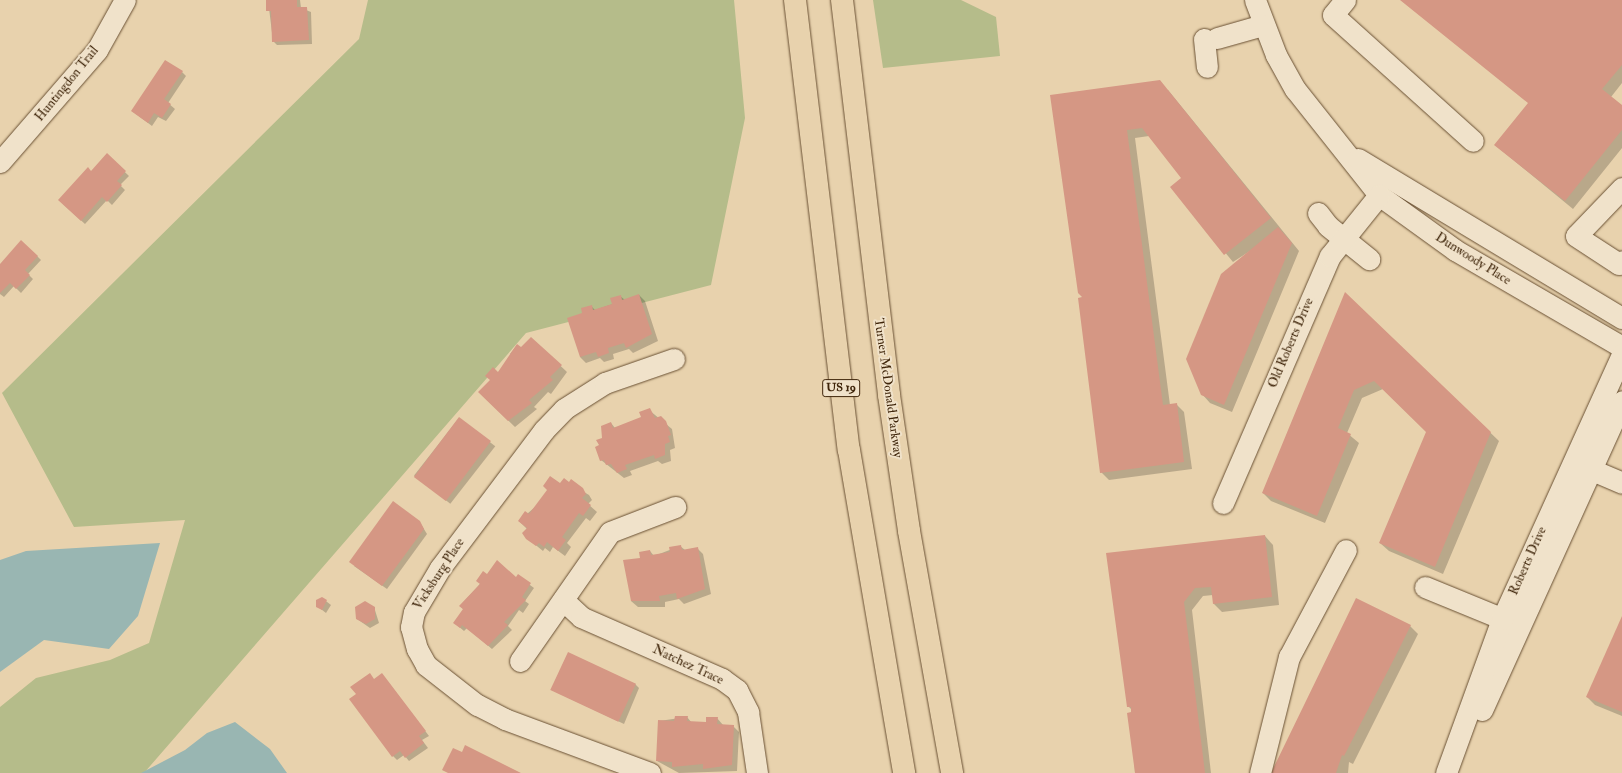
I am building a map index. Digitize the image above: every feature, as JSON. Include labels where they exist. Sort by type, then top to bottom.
[{"type":"highway","points":[[789,0],[798,31]]},
{"type":"highway","name":"US 19","points":[[795,0],[849,450],[904,773]]},
{"type":"highway","name":"Turner McDonald Parkway","points":[[842,0],[889,395],[952,773]]},
{"type":"street","name":"Huntingdon Trail","points":[[0,162],[97,50],[125,0]]},
{"type":"street","name":"Dunwoody Place","points":[[1255,0],[1263,25],[1295,89],[1379,195],[1455,250],[1622,347]]},
{"type":"street","points":[[1345,0],[1333,15],[1474,141]]},
{"type":"street","points":[[1207,67],[1210,39],[1263,25]]},
{"type":"street","name":"Dunwoody Place","points":[[1343,148],[1409,192],[1622,318]]},
{"type":"street","points":[[1622,188],[1576,236],[1619,264],[1622,261]]},
{"type":"street","name":"Old Roberts Drive","points":[[1223,503],[1319,276],[1342,237],[1379,195]]},
{"type":"street","points":[[1318,213],[1342,237],[1369,259]]},
{"type":"street","name":"Roberts Drive","points":[[1449,773],[1622,354]]},
{"type":"street","name":"Vicksburg Place","points":[[650,773],[505,720],[477,705],[426,665],[416,649],[411,627],[414,612],[440,568],[544,430],[564,410],[605,383],[674,359]]},
{"type":"street","name":"Roberts Drive","points":[[1446,773],[1510,623],[1592,470],[1622,401]]},
{"type":"street","points":[[1592,470],[1622,483]]},
{"type":"street","points":[[520,661],[610,532],[675,508]]},
{"type":"street","points":[[1260,773],[1289,657],[1346,550]]},
{"type":"street","points":[[1425,587],[1510,623]]},
{"type":"street","name":"Natchez Trace","points":[[563,600],[581,617],[722,679],[737,690],[748,712],[757,773]]},
{"type":"green space","points":[[368,0],[734,0],[745,118],[711,285],[526,333],[144,773],[0,773],[0,707],[36,678],[110,660],[149,643],[185,520],[74,527],[2,393],[359,39]]},
{"type":"green space","points":[[873,0],[961,0],[996,17],[1000,56],[883,68]]},
{"type":"water","points":[[160,543],[138,616],[109,649],[44,640],[0,672],[0,560],[26,551]]},
{"type":"water","points":[[235,722],[270,749],[287,773],[141,773],[185,750],[207,733]]},
{"type":"building","points":[[266,0],[297,0],[297,7],[307,7],[309,40],[272,42],[271,11],[266,11]]},
{"type":"building","points":[[1400,0],[1622,0],[1622,65],[1602,89],[1622,105],[1622,130],[1565,201],[1494,145],[1528,103]]},
{"type":"building","points":[[165,60],[183,71],[164,99],[171,104],[162,118],[154,113],[148,123],[131,111]]},
{"type":"building","points":[[1160,80],[1271,218],[1224,255],[1170,187],[1181,178],[1142,128],[1127,130],[1163,405],[1177,403],[1184,462],[1100,473],[1078,298],[1082,297],[1078,293],[1050,95]]},
{"type":"building","points":[[107,153],[126,171],[117,181],[122,185],[107,202],[102,197],[81,221],[58,200],[88,167],[91,171]]},
{"type":"building","points":[[1278,227],[1292,243],[1224,405],[1201,395],[1186,359],[1221,274]]},
{"type":"building","points":[[21,240],[38,256],[25,270],[30,275],[16,289],[10,283],[0,293],[0,264]]},
{"type":"building","points":[[1345,292],[1491,432],[1435,567],[1379,543],[1426,432],[1374,381],[1354,390],[1338,428],[1351,434],[1317,516],[1262,493]]},
{"type":"building","points":[[639,294],[652,334],[626,348],[624,343],[608,348],[609,353],[598,357],[596,352],[580,357],[567,318],[582,313],[581,308],[592,305],[593,310],[612,304],[610,298],[621,295],[622,300]]},
{"type":"building","points":[[531,337],[562,365],[550,377],[553,380],[529,400],[532,403],[508,421],[478,392],[490,380],[485,376],[493,367],[498,372],[517,344],[521,347]]},
{"type":"building","points":[[650,408],[655,418],[661,416],[666,421],[671,435],[668,436],[670,442],[665,444],[665,455],[655,459],[654,455],[625,465],[627,469],[617,473],[611,464],[606,465],[604,460],[600,461],[595,447],[599,445],[596,440],[602,438],[601,426],[611,422],[613,428],[641,417],[639,412]]},
{"type":"building","points":[[459,417],[491,441],[446,501],[414,477]]},
{"type":"building","points":[[550,476],[560,483],[564,478],[569,482],[571,479],[583,488],[586,494],[582,498],[591,505],[583,516],[579,513],[562,537],[566,540],[558,551],[547,542],[544,547],[539,543],[536,546],[526,539],[522,533],[527,528],[518,521],[525,511],[529,514],[547,490],[543,486]]},
{"type":"building","points":[[393,501],[420,521],[424,529],[382,586],[349,562]]},
{"type":"building","points":[[1265,535],[1272,597],[1213,604],[1211,587],[1195,588],[1184,602],[1205,773],[1135,773],[1127,713],[1131,712],[1131,707],[1127,707],[1106,553]]},
{"type":"building","points":[[681,545],[682,550],[698,547],[705,589],[677,599],[676,593],[659,596],[660,601],[631,601],[623,560],[640,558],[639,552],[650,550],[651,555],[670,552],[669,547]]},
{"type":"building","points":[[497,560],[516,577],[518,574],[531,583],[522,597],[526,600],[504,622],[508,625],[488,646],[462,625],[460,628],[453,623],[463,609],[459,606],[480,584],[476,581],[483,571],[487,574]]},
{"type":"building","points":[[322,597],[327,600],[322,610],[316,607],[316,600]]},
{"type":"building","points":[[1356,598],[1411,625],[1344,756],[1342,755],[1336,773],[1271,773]]},
{"type":"building","points":[[365,601],[375,607],[375,619],[366,624],[356,619],[355,607]]},
{"type":"building","points":[[1622,616],[1622,712],[1586,697]]},
{"type":"building","points":[[568,652],[636,684],[618,722],[550,690]]},
{"type":"building","points":[[370,673],[374,679],[382,673],[426,731],[419,736],[424,743],[405,758],[400,751],[392,757],[349,699],[356,694],[350,687]]},
{"type":"building","points":[[675,716],[688,716],[687,721],[706,722],[706,717],[718,717],[717,724],[734,725],[732,765],[703,769],[703,764],[672,767],[672,762],[656,761],[658,720],[674,721]]},
{"type":"building","points":[[465,745],[521,773],[448,773],[442,770],[453,748],[462,752]]}]
